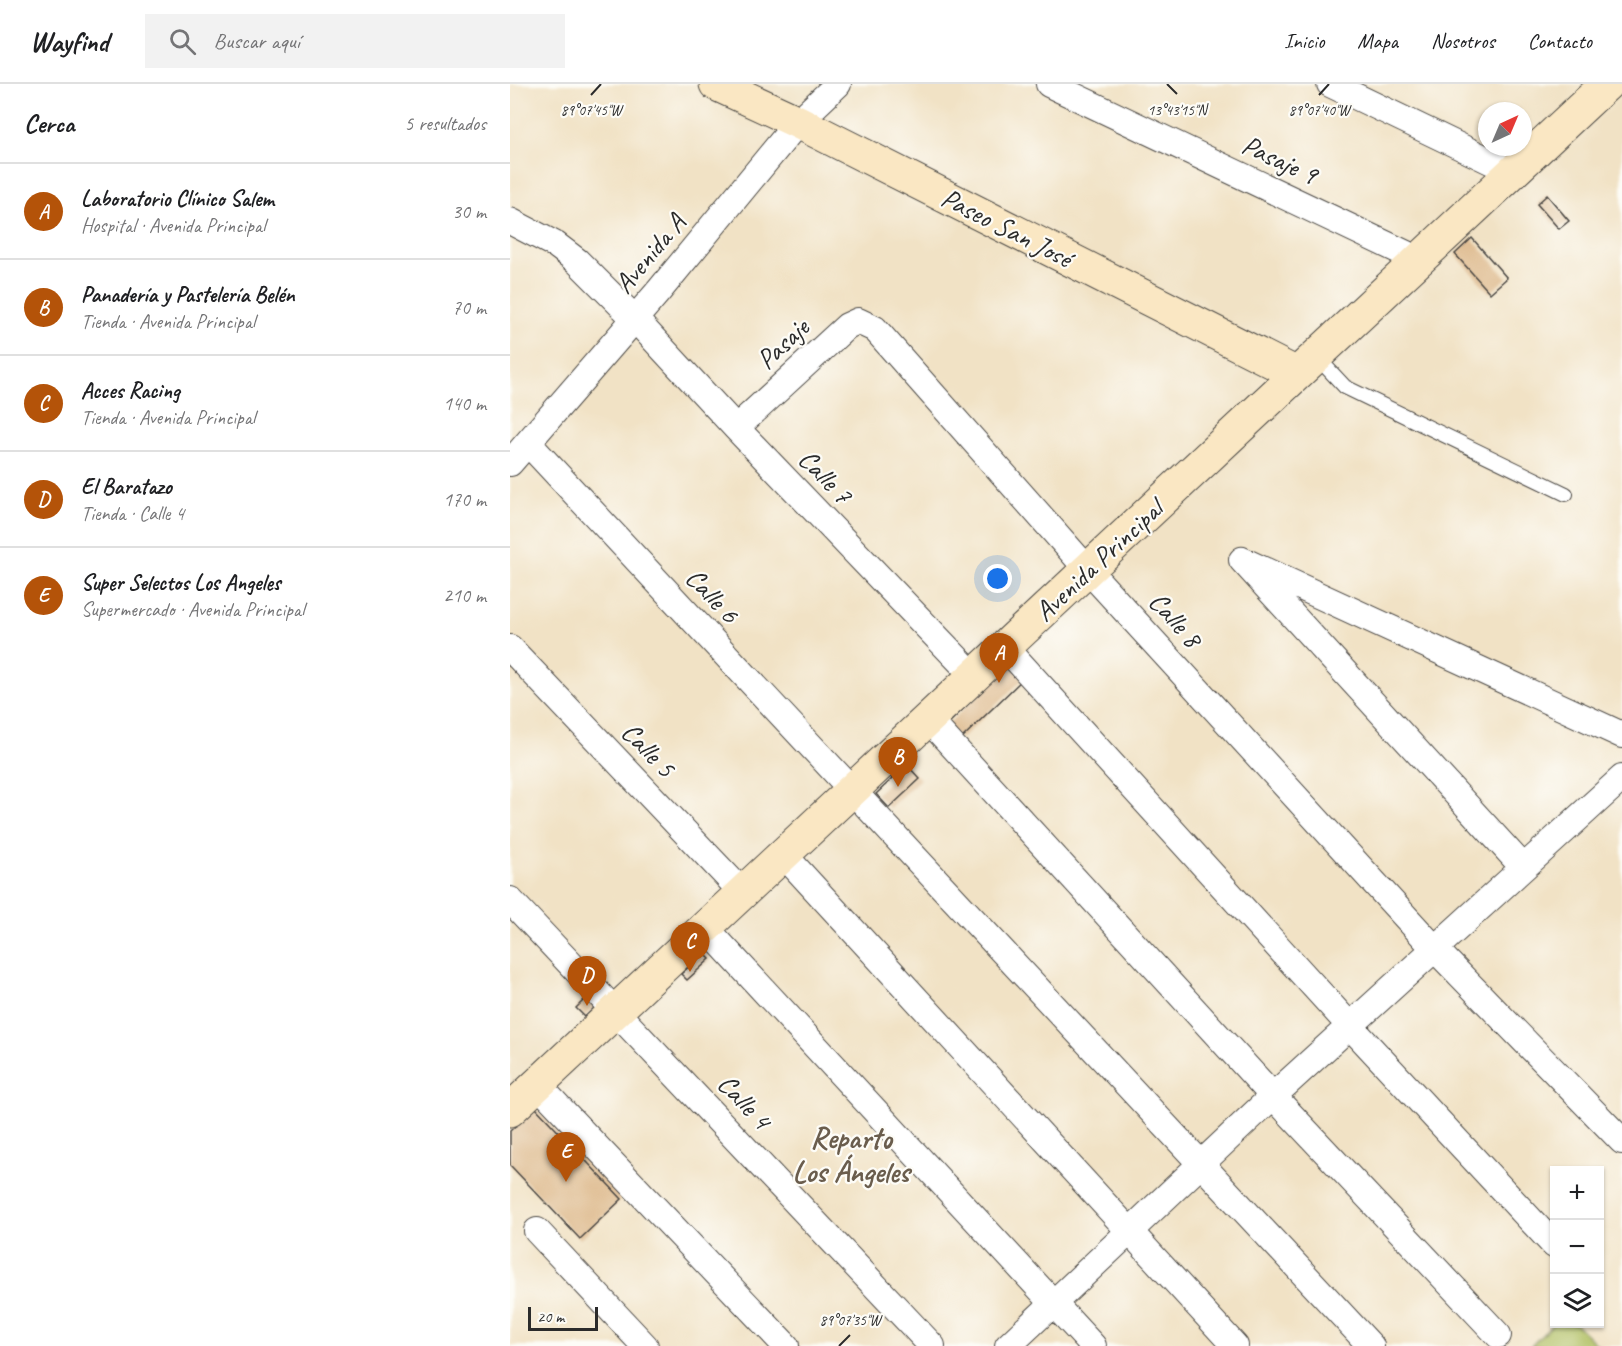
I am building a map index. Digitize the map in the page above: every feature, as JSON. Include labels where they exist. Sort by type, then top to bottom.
[{"type":"street","name":"Paseo San José","points":[[716,84],[1306,365]]},
{"type":"street","name":"Avenida A","points":[[510,463],[635,319],[798,122],[838,84]]},
{"type":"street","name":"Pasaje 9","points":[[1049,84],[1419,260]]},
{"type":"street","points":[[1330,84],[1513,172]]},
{"type":"street","name":"Avenida Principal","points":[[510,1110],[615,1009],[1607,84]]},
{"type":"street","name":"Calle 7","points":[[510,221],[556,245],[577,261],[635,319],[736,428],[974,676]]},
{"type":"street","name":"Pasaje","points":[[736,428],[847,326],[858,321],[875,329]]},
{"type":"street","name":"Calle 8","points":[[875,329],[1088,570],[1434,948],[1622,1141]]},
{"type":"street","name":"Calle 6","points":[[528,443],[1371,1346]]},
{"type":"street","points":[[1523,867],[1242,561],[1622,735]]},
{"type":"street","points":[[1005,647],[1350,1026],[1550,1241]]},
{"type":"street","name":"Calle 5","points":[[510,648],[742,892]]},
{"type":"street","points":[[928,719],[1273,1096],[1498,1335]]},
{"type":"street","points":[[1008,1346],[1273,1096],[1622,778]]},
{"type":"street","points":[[783,854],[1235,1346]]},
{"type":"street","name":"Calle 4","points":[[510,900],[932,1346]]},
{"type":"street","points":[[705,927],[1093,1346]]},
{"type":"street","points":[[537,1084],[786,1346]]},
{"type":"street","points":[[537,1231],[645,1346]]},
{"type":"lane","points":[[1306,365],[1345,387],[1566,495]]},
{"type":"green space","points":[[1550,1327],[1580,1328],[1598,1346],[1531,1346]]},
{"type":"building","points":[[1547,195],[1569,221],[1559,229],[1537,204]]},
{"type":"building","points":[[1472,238],[1507,278],[1490,293],[1455,254]]},
{"type":"building","points":[[1009,664],[1023,679],[961,739],[947,725]]},
{"type":"building","points":[[907,765],[920,779],[889,808],[876,794]]},
{"type":"building","points":[[704,953],[710,959],[687,980],[681,974]]},
{"type":"building","points":[[588,996],[597,1005],[585,1017],[576,1008]]},
{"type":"building","points":[[535,1107],[622,1199],[580,1239],[510,1165],[510,1131]]},
{"type":"place","name":"Laboratorio Clínico Salem","points":[[999,683]]},
{"type":"place","name":"Panadería y Pastelería Belén","points":[[898,787]]},
{"type":"place","name":"Acces Racing","points":[[690,972]]},
{"type":"place","name":"El Baratazo","points":[[587,1006]]},
{"type":"place","name":"Super Selectos Los Angeles","points":[[566,1182]]},
{"type":"district","name":"Reparto Los Ángeles","points":[[851,1155]]}]
